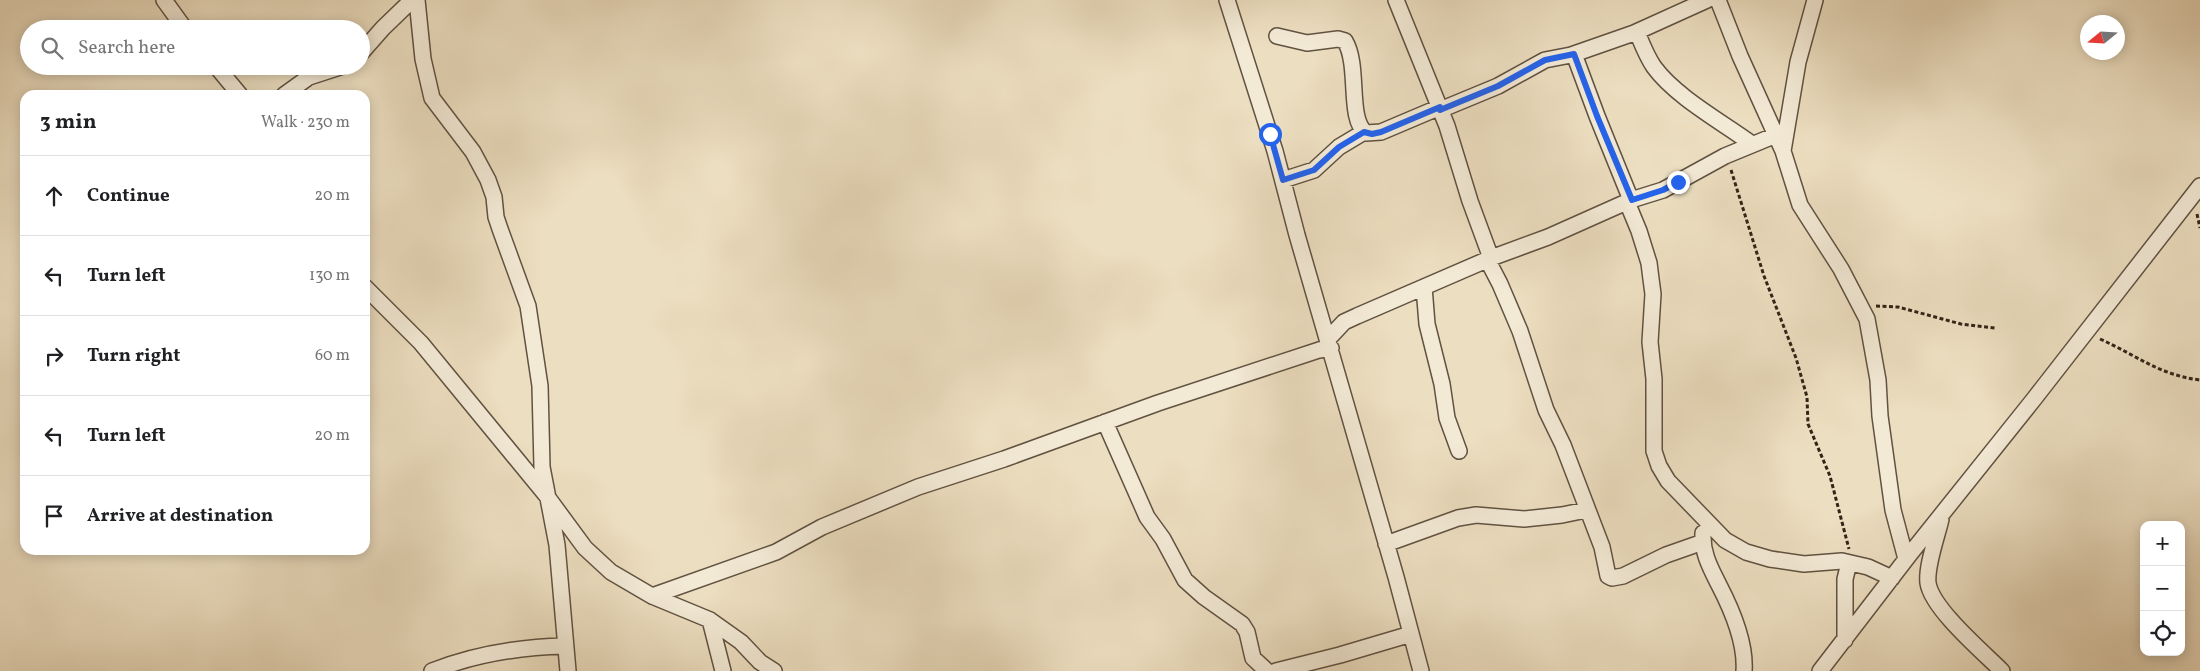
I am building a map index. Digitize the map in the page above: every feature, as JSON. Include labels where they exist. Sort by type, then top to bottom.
[{"type":"street","points":[[164,0],[178,20]]},
{"type":"street","points":[[370,43],[412,0]]},
{"type":"street","points":[[417,0],[423,59],[432,98],[437,107],[468,145],[488,180],[500,230],[528,306],[540,386],[542,467],[557,545],[568,671]]},
{"type":"street","points":[[1227,0],[1283,180],[1422,671]]},
{"type":"street","points":[[1396,0],[1440,108],[1489,259],[1520,331],[1546,410],[1563,445],[1586,510],[1602,547],[1610,578],[1623,576],[1666,556],[1703,542]]},
{"type":"street","points":[[1277,36],[1306,43],[1320,43],[1338,39],[1345,41],[1353,63],[1355,109],[1358,123],[1364,132],[1372,134],[1498,86],[1545,60],[1574,54],[1637,32],[1707,0]]},
{"type":"street","points":[[1718,0],[1740,56],[1783,151],[1800,205],[1841,268],[1867,319],[1878,380],[1880,416],[1893,510],[1906,559]]},
{"type":"street","points":[[1783,151],[1798,62],[1815,0]]},
{"type":"street","points":[[1637,32],[1654,67],[1664,77],[1689,100],[1752,144]]},
{"type":"street","points":[[1574,54],[1629,201],[1649,263],[1653,294],[1650,342],[1654,379],[1654,451],[1659,466],[1668,481],[1724,540],[1746,552],[1770,559],[1804,564],[1842,561],[1868,566],[1892,578]]},
{"type":"street","points":[[223,75],[236,90]]},
{"type":"street","points":[[291,90],[309,78],[318,75]]},
{"type":"street","points":[[1283,180],[1314,170],[1339,147],[1364,132]]},
{"type":"street","points":[[652,596],[776,552],[822,527],[891,498],[1105,422],[1319,350],[1329,344],[1344,322],[1629,201],[1663,190],[1725,156],[1776,136]]},
{"type":"street","points":[[1820,671],[2200,186]]},
{"type":"street","points":[[1424,287],[1428,330],[1442,384],[1447,418],[1459,451]]},
{"type":"street","points":[[370,292],[421,344],[546,495],[585,548],[611,572],[652,596],[710,620],[741,642],[760,662],[774,671]]},
{"type":"street","points":[[1105,422],[1147,517],[1185,580],[1204,597],[1242,624],[1247,632],[1254,658],[1267,671]]},
{"type":"street","points":[[1386,544],[1458,518],[1476,515],[1524,519],[1562,515],[1586,510]]},
{"type":"street","points":[[1942,514],[1929,574],[1930,591],[1951,620],[2002,671]]},
{"type":"street","points":[[1704,519],[1704,553],[1729,608],[1742,645],[1744,671]]},
{"type":"street","points":[[1845,640],[1845,579],[1851,563]]},
{"type":"street","points":[[710,620],[723,671]]},
{"type":"street","points":[[1276,671],[1411,634]]},
{"type":"street","points":[[432,671],[494,652],[565,646]]},
{"type":"path","points":[[1725,156],[1741,197],[1764,276],[1796,358],[1807,397],[1808,424],[1830,476],[1851,563]]},
{"type":"path","points":[[1860,304],[1898,307],[1961,324],[1995,328]]},
{"type":"path","points":[[2086,333],[2125,351],[2160,371],[2200,380]]},
{"type":"route","points":[[1270,134],[1283,180],[1314,170],[1339,147],[1364,132],[1372,134],[1381,132],[1429,111],[1440,107],[1440,110],[1498,86],[1545,60],[1574,54],[1620,174],[1632,200],[1663,190],[1678,182]]}]
